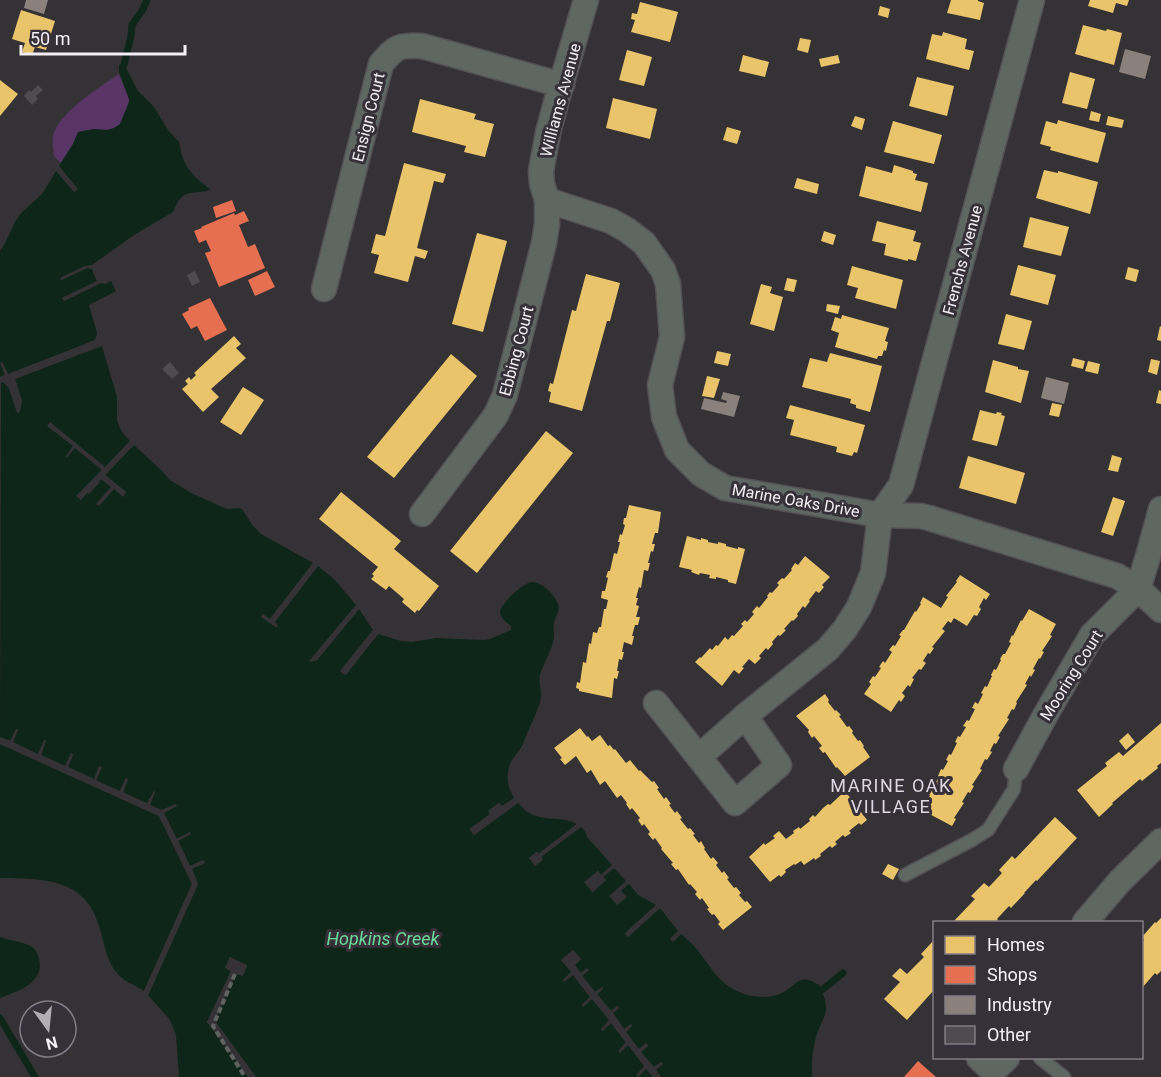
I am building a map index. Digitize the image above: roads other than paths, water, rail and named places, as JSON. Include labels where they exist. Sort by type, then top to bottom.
[{"type":"street","name":"Williams Avenue","points":[[547,200],[541,171],[548,133],[586,0]]},
{"type":"street","name":"Frenchs Avenue","points":[[880,515],[901,485],[1032,0]]},
{"type":"street","name":"Ensign Court","points":[[324,289],[381,64],[392,51],[404,45],[422,46],[562,85]]},
{"type":"street","name":"Marine Oaks Drive","points":[[547,200],[611,221],[627,230],[644,243],[663,270],[668,284],[672,337],[660,385],[664,417],[677,450],[701,474],[725,488],[880,515],[929,518],[1117,576],[1138,589],[1161,610]]},
{"type":"street","name":"Ebbing Court","points":[[422,514],[496,415],[505,395],[544,243],[547,200]]},
{"type":"street","points":[[1138,589],[1161,509]]},
{"type":"street","points":[[699,757],[745,716],[828,649],[845,629],[859,607],[873,573],[880,515]]},
{"type":"street","name":"Mooring Court","points":[[1016,769],[1092,635],[1138,589]]},
{"type":"street","points":[[656,703],[735,803],[779,765],[745,716]]},
{"type":"street","points":[[1086,921],[1120,881],[1161,841]]},
{"type":"street","points":[[980,1059],[993,1071],[1006,1059]]},
{"type":"lane","points":[[905,875],[988,830],[1014,789],[1016,769]]},
{"type":"lane","points":[[1041,1059],[1064,1077]]},
{"type":"water","points":[[122,64],[138,91],[154,107],[168,130],[179,142],[187,167],[210,189],[184,195],[173,212],[134,235],[92,265],[60,278],[62,280],[87,268],[92,269],[97,281],[62,298],[64,301],[101,283],[111,281],[116,291],[89,305],[97,333],[95,341],[8,374],[2,362],[5,375],[0,377],[0,251],[21,213],[42,194],[56,171],[74,192],[78,189],[59,166],[78,132],[94,129],[107,130],[120,124],[129,102],[119,72],[119,65]]},
{"type":"water","name":"Hopkins Creek","points":[[102,346],[117,397],[117,421],[122,432],[130,441],[105,468],[50,423],[48,426],[73,446],[67,457],[75,447],[102,470],[77,496],[87,493],[101,479],[111,487],[97,503],[98,505],[114,489],[123,496],[126,492],[105,475],[134,445],[170,480],[191,493],[227,509],[242,509],[261,534],[313,563],[270,619],[262,617],[277,627],[274,622],[318,566],[335,580],[356,605],[310,661],[317,660],[359,609],[373,630],[340,671],[345,675],[378,634],[412,642],[436,638],[490,639],[511,630],[511,626],[502,618],[500,612],[518,589],[532,582],[540,584],[551,593],[558,607],[554,636],[540,675],[541,699],[523,744],[509,767],[508,783],[514,798],[502,806],[499,803],[489,810],[490,814],[470,830],[474,835],[518,803],[533,815],[577,824],[538,854],[536,852],[529,858],[535,865],[541,857],[581,827],[612,865],[601,875],[598,871],[585,882],[592,892],[606,880],[603,877],[614,868],[626,881],[609,896],[617,905],[627,897],[621,891],[629,884],[638,895],[656,905],[625,933],[628,937],[660,908],[678,931],[670,939],[673,942],[681,934],[695,947],[722,981],[739,992],[757,997],[770,996],[782,993],[802,980],[812,981],[819,985],[826,1010],[814,1044],[812,1077],[661,1077],[656,1070],[662,1064],[661,1062],[654,1068],[641,1052],[648,1046],[646,1044],[639,1049],[626,1032],[632,1026],[631,1024],[624,1029],[613,1013],[618,1008],[617,1006],[611,1011],[597,994],[603,989],[595,992],[574,965],[581,959],[573,950],[561,960],[572,972],[563,980],[573,975],[590,997],[582,1005],[583,1007],[592,999],[610,1021],[601,1029],[603,1031],[611,1023],[626,1043],[619,1051],[628,1045],[645,1066],[637,1075],[638,1077],[256,1077],[215,1021],[236,973],[243,976],[247,966],[230,957],[225,968],[231,971],[207,1022],[248,1077],[179,1077],[176,1035],[170,1020],[148,995],[198,884],[192,869],[203,860],[190,866],[178,840],[190,833],[177,839],[164,813],[176,805],[161,810],[150,805],[154,791],[147,804],[123,792],[128,780],[126,778],[120,791],[99,782],[96,780],[102,767],[100,766],[94,779],[68,767],[73,755],[71,753],[65,766],[41,755],[45,741],[38,754],[13,742],[18,730],[16,729],[10,741],[0,737],[1,382],[9,388],[17,412],[22,401],[15,379]]},
{"type":"water","points":[[0,744],[159,816],[192,884],[144,991],[123,979],[113,968],[99,926],[84,898],[60,884],[31,879],[0,878]]},
{"type":"water","points":[[0,937],[32,947],[38,955],[40,967],[34,980],[28,985],[0,998]]},
{"type":"water","points":[[646,1068],[653,1077],[638,1077]]},
{"type":"waterway","points":[[124,65],[132,25],[147,0]]},
{"type":"waterway","points":[[822,990],[843,973]]},
{"type":"waterway","points":[[0,1018],[35,1077]]},
{"type":"district","name":"MARINE OAK VILLAGE","points":[[891,796]]}]
